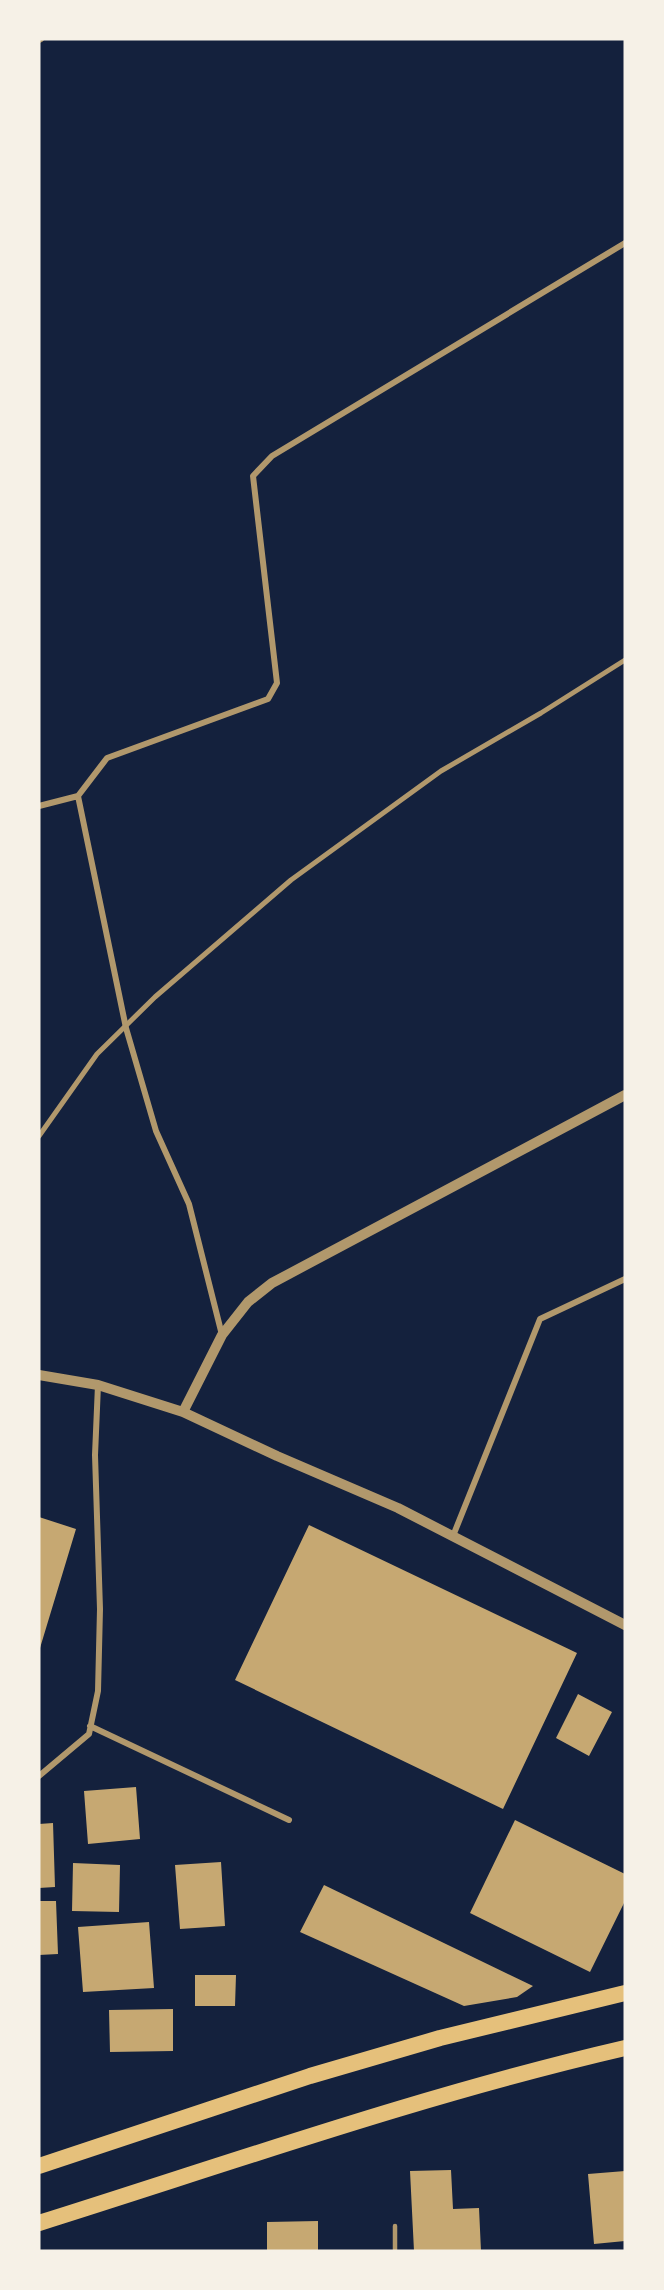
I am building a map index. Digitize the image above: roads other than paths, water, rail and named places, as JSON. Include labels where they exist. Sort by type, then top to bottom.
[{"type":"highway","points":[[39,2166],[310,2076],[408,2047],[625,1993]]},
{"type":"highway","points":[[39,2223],[405,2108],[539,2068],[625,2048]]},
{"type":"street","points":[[39,806],[78,796],[107,758],[268,699],[277,683],[253,476],[272,456],[625,243]]},
{"type":"street","points":[[39,1136],[97,1054],[155,997],[291,880],[441,771],[541,713],[625,660]]},
{"type":"street","points":[[78,796],[126,1028],[156,1131],[189,1204],[222,1335]]},
{"type":"street","points":[[183,1412],[222,1335],[248,1302],[272,1283],[625,1095]]},
{"type":"street","points":[[453,1536],[540,1319],[625,1279]]},
{"type":"street","points":[[39,1375],[98,1385],[183,1412],[277,1456],[398,1508],[625,1625]]},
{"type":"street","points":[[39,1776],[88,1734],[98,1691],[100,1648],[95,1455],[98,1385]]},
{"type":"street","points":[[90,1726],[289,1820]]},
{"type":"lane","points":[[395,2226],[395,2251]]}]
